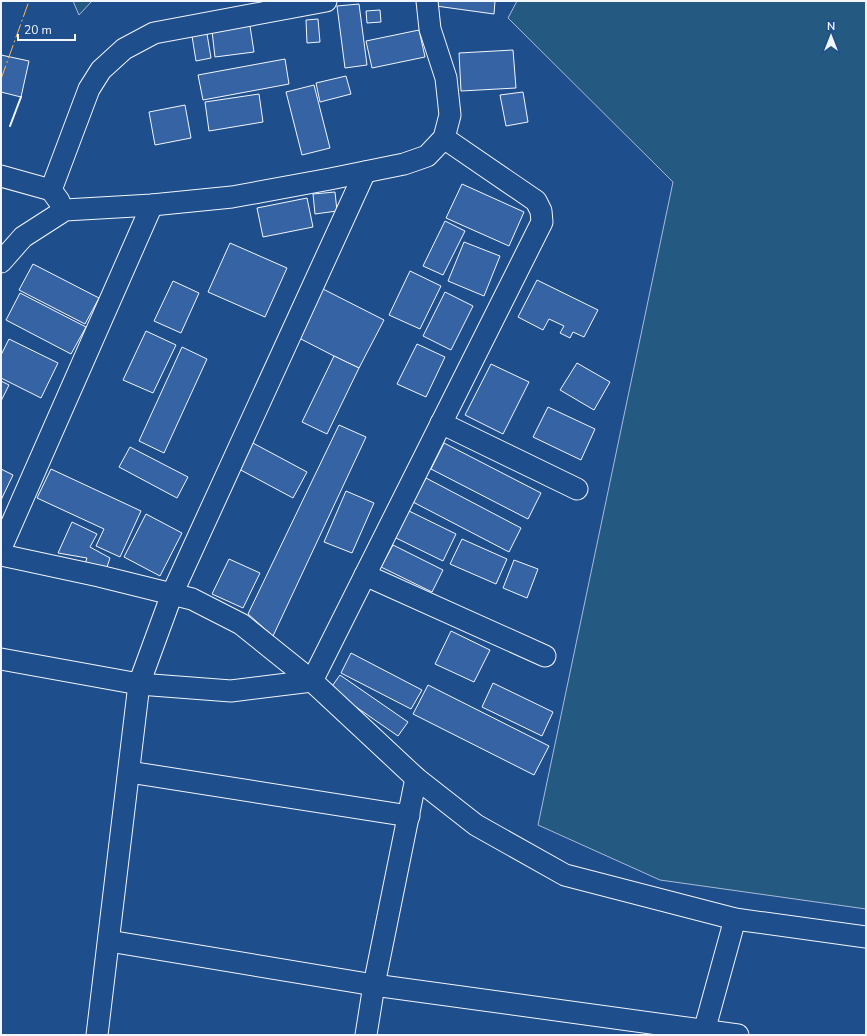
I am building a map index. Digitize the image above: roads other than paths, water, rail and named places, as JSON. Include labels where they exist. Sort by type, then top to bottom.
[{"type":"street","points":[[51,190],[89,89],[101,70],[124,49],[154,33],[326,1]]},
{"type":"street","points":[[1,262],[23,237],[65,210],[152,205],[232,197],[404,164],[427,156],[444,138],[450,115],[446,78],[430,29],[427,1]]},
{"type":"street","points":[[312,682],[542,222],[541,211],[536,201],[444,138]]},
{"type":"street","points":[[97,1035],[140,684],[172,594],[365,172]]},
{"type":"street","points":[[1,176],[51,190],[65,210]]},
{"type":"street","points":[[1,548],[152,205]]},
{"type":"street","points":[[441,423],[577,489]]},
{"type":"street","points":[[1,555],[98,576],[192,599],[241,624],[312,682],[416,778],[476,825],[566,875],[735,918],[866,937]]},
{"type":"street","points":[[365,575],[545,656]]},
{"type":"street","points":[[1,659],[140,684],[231,691],[312,682]]},
{"type":"street","points":[[129,772],[409,816]]},
{"type":"street","points":[[366,1035],[374,986],[416,778]]},
{"type":"street","points":[[704,1033],[735,918]]},
{"type":"street","points":[[109,941],[374,986],[704,1033],[738,1035]]}]
